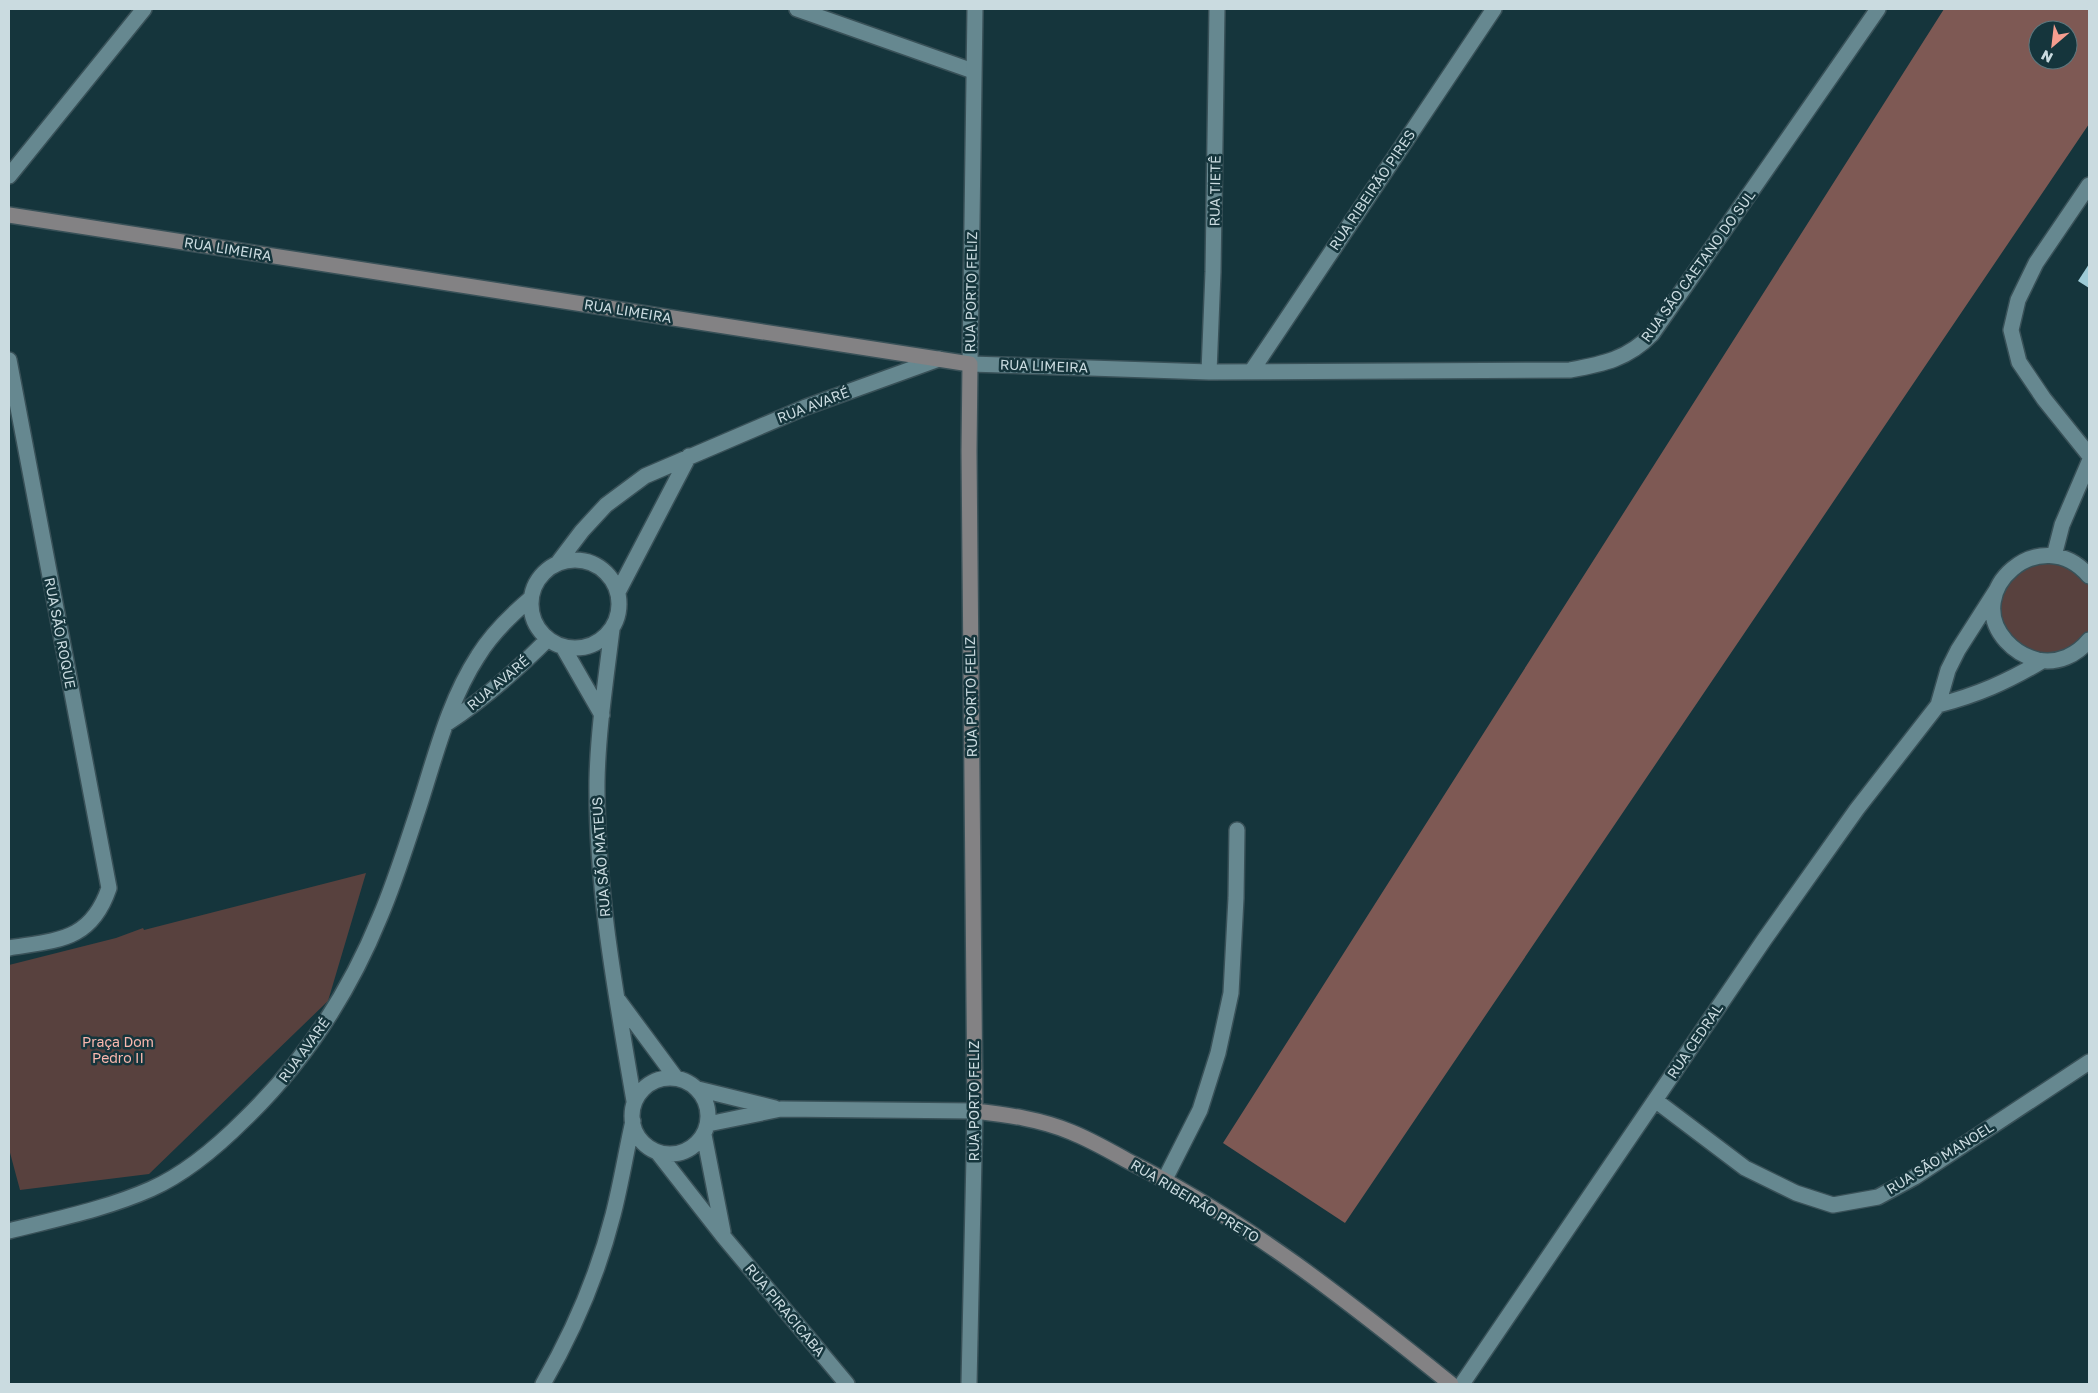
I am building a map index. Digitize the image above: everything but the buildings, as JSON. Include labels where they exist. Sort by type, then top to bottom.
[{"type":"main road","name":"RUA LIMEIRA","points":[[9,215],[970,364]]},
{"type":"main road","name":"RUA PORTO FELIZ","points":[[970,364],[969,451],[975,1111]]},
{"type":"main road","name":"RUA RIBEIRÃO PRETO","points":[[975,1111],[1026,1118],[1071,1132],[1165,1180],[1249,1231],[1323,1284],[1452,1384]]},
{"type":"street","points":[[9,176],[144,9]]},
{"type":"street","points":[[797,9],[973,71]]},
{"type":"street","name":"RUA PORTO FELIZ","points":[[970,364],[975,9]]},
{"type":"street","name":"RUA TIETÊ","points":[[1209,372],[1213,272],[1217,9]]},
{"type":"street","name":"RUA RIBEIRÃO PIRES","points":[[1251,372],[1494,9]]},
{"type":"street","name":"RUA SÃO CAETANO DO SUL","points":[[1251,372],[1570,370],[1604,364],[1640,347],[1679,297],[1878,9]]},
{"type":"street","points":[[2089,185],[2036,263],[2018,300],[2011,330],[2019,362],[2044,399],[2089,455]]},
{"type":"street","name":"RUA AVARÉ","points":[[557,564],[582,531],[606,504],[645,476],[806,407],[939,359]]},
{"type":"street","name":"RUA SÃO ROQUE","points":[[9,360],[109,888],[103,905],[84,928],[68,936],[9,948]]},
{"type":"street","name":"RUA LIMEIRA","points":[[970,364],[1251,372]]},
{"type":"street","points":[[618,592],[689,456]]},
{"type":"street","points":[[2088,572],[2070,561],[2054,556],[2062,525],[2089,462]]},
{"type":"street","name":"RUA CEDRAL","points":[[1462,1384],[1769,932],[1857,809],[1938,705],[1948,670],[1958,650],[2009,570],[2022,561],[2037,556],[2054,556]]},
{"type":"street","points":[[572,560],[587,562],[601,568],[612,578],[618,592],[619,612],[612,629],[602,640],[590,646],[577,648],[562,647],[548,639],[537,627],[534,620],[531,598],[536,584],[545,572],[557,564],[572,560]]},
{"type":"street","points":[[1997,589],[1994,601],[1995,620],[2002,637],[2023,656],[2042,661],[2051,661],[2070,656],[2089,641]]},
{"type":"street","name":"RUA AVARÉ","points":[[9,1231],[103,1207],[151,1189],[172,1178],[227,1137],[271,1094],[304,1053],[354,974],[381,917],[446,724],[459,691],[477,656],[495,632],[531,598]]},
{"type":"street","name":"RUA SÃO MATEUS","points":[[612,629],[597,779],[598,855],[608,943],[634,1101]]},
{"type":"street","name":"RUA AVARÉ","points":[[446,724],[472,707],[502,683],[548,639]]},
{"type":"street","points":[[562,647],[602,715]]},
{"type":"street","points":[[1938,705],[1988,690],[2014,678],[2042,661]]},
{"type":"street","points":[[1165,1180],[1200,1110],[1218,1053],[1230,993],[1236,898],[1237,830]]},
{"type":"street","name":"RUA SÃO MATEUS","points":[[617,998],[676,1078]]},
{"type":"street","name":"RUA SÃO MANOEL","points":[[1654,1100],[1745,1168],[1796,1192],[1834,1205],[1878,1197],[1915,1177],[2089,1062]]},
{"type":"street","points":[[543,1384],[591,1283],[613,1215],[633,1121],[634,1101],[641,1091],[651,1083],[662,1078],[676,1078],[688,1081],[698,1089],[705,1099],[709,1111],[706,1130],[695,1146],[684,1152],[670,1155],[658,1153],[647,1147],[638,1138],[633,1121]]},
{"type":"street","name":"RUA RIBEIRÃO PRETO","points":[[698,1089],[781,1109],[975,1111]]},
{"type":"street","name":"RUA RIBEIRÃO PRETO","points":[[706,1130],[781,1109]]},
{"type":"street","name":"RUA PORTO FELIZ","points":[[969,1384],[975,1111]]},
{"type":"street","name":"RUA PIRACICABA","points":[[706,1130],[723,1236]]},
{"type":"street","name":"RUA PIRACICABA","points":[[658,1153],[723,1236],[847,1384]]},
{"type":"green space","points":[[2039,563],[2062,564],[2086,581],[2089,586],[2089,632],[2071,648],[2052,654],[2034,652],[2017,643],[2006,629],[2001,611],[2004,592],[2018,573],[2025,568]]},
{"type":"green space","name":"Praça Dom Pedro II","points":[[366,873],[328,1001],[149,1174],[20,1190],[9,1149],[9,965],[116,938],[143,928],[144,930]]},
{"type":"shaded area","points":[[1944,9],[2089,9],[2089,124],[1345,1223],[1223,1143]]}]
